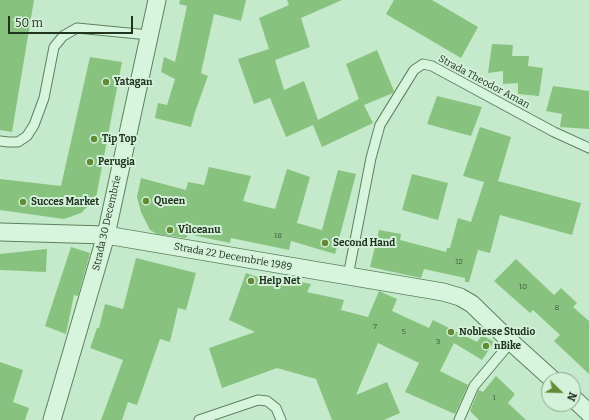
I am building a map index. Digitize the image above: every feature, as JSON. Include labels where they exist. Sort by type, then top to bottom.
[{"type":"street","name":"Strada 30 Decembrie","points":[[52,420],[106,235],[157,0]]},
{"type":"street","name":"Strada 22 Decembrie 1989","points":[[0,232],[106,235],[443,292],[460,297],[472,304],[544,372]]},
{"type":"street","points":[[581,406],[589,413]]},
{"type":"lane","points":[[0,141],[18,142],[27,136],[34,125],[44,98],[54,47],[63,36],[77,28],[149,35]]},
{"type":"lane","name":"Strada Theodor Aman","points":[[348,276],[370,158],[380,124],[414,70],[423,64],[432,66],[554,132],[589,148]]},
{"type":"lane","points":[[458,420],[474,386],[511,342]]},
{"type":"lane","points":[[199,420],[258,400],[267,401],[276,408],[281,420]]},
{"type":"building","points":[[0,0],[34,0],[12,132],[0,130]]},
{"type":"building","points":[[180,0],[246,0],[241,21],[214,14],[201,73],[208,76],[191,127],[155,118],[158,103],[167,105],[175,79],[161,72],[164,57],[175,62],[187,6],[179,4]]},
{"type":"building","points":[[287,0],[342,0],[301,18],[310,47],[275,60],[284,90],[304,81],[318,120],[359,99],[346,64],[377,50],[394,91],[393,93],[364,105],[373,123],[322,147],[313,125],[286,137],[270,98],[254,104],[238,59],[269,49],[259,18],[289,5]]},
{"type":"building","points":[[394,0],[432,0],[478,27],[461,58],[386,14]]},
{"type":"building","points":[[492,44],[513,45],[512,56],[529,56],[528,66],[543,68],[539,96],[518,94],[518,83],[503,84],[503,71],[488,73]]},
{"type":"building","points":[[90,57],[122,62],[96,198],[81,213],[64,219],[0,210],[0,179],[61,186]]},
{"type":"building","points":[[553,86],[589,91],[589,129],[560,127],[562,114],[546,111]]},
{"type":"building","points":[[437,96],[482,107],[471,136],[427,124]]},
{"type":"building","points":[[480,127],[511,137],[498,181],[581,203],[572,235],[500,215],[490,253],[478,250],[469,282],[465,282],[465,278],[424,269],[421,278],[370,267],[379,230],[401,234],[400,240],[446,252],[447,248],[450,248],[458,218],[471,222],[484,182],[463,176]]},
{"type":"building","points":[[209,167],[251,176],[243,201],[275,209],[287,169],[310,177],[297,223],[322,230],[338,170],[356,174],[335,254],[291,241],[289,250],[231,238],[230,243],[188,234],[186,238],[157,234],[150,230],[141,212],[137,197],[141,178],[186,190],[188,182],[204,185]]},
{"type":"building","points":[[412,174],[448,183],[438,220],[402,210]]},
{"type":"building","points":[[71,247],[90,253],[78,296],[74,295],[66,334],[45,326]]},
{"type":"building","points":[[47,249],[46,272],[0,270],[0,254]]},
{"type":"building","points":[[136,258],[196,273],[186,310],[178,308],[170,342],[160,339],[137,405],[128,402],[122,420],[101,420],[123,360],[90,348],[97,328],[99,328],[105,304],[123,309]]},
{"type":"building","points":[[516,259],[554,295],[561,288],[577,303],[573,307],[589,321],[589,374],[554,341],[560,335],[533,310],[530,313],[494,281]]},
{"type":"building","points":[[246,273],[274,283],[276,277],[311,284],[307,292],[344,300],[341,310],[368,317],[379,291],[397,299],[392,311],[429,328],[433,320],[477,342],[482,335],[494,342],[482,360],[454,343],[440,371],[468,385],[455,414],[405,392],[419,363],[378,343],[356,395],[387,382],[400,413],[384,420],[332,420],[316,379],[277,368],[222,388],[209,348],[255,332],[229,320]]},
{"type":"building","points":[[0,362],[23,370],[13,402],[29,408],[25,420],[0,420]]},
{"type":"building","points":[[496,376],[515,394],[508,403],[526,420],[479,420],[470,411],[479,390],[483,392]]},
{"type":"place","name":"Yatagan","points":[[106,82]]},
{"type":"place","name":"Tip Top","points":[[94,139]]},
{"type":"place","name":"Perugia","points":[[90,162]]},
{"type":"place","name":"Queen","points":[[146,201]]},
{"type":"place","name":"Succes Market","points":[[23,202]]},
{"type":"place","name":"Vîlceanu","points":[[170,230]]},
{"type":"place","name":"Second Hand","points":[[325,243]]},
{"type":"place","name":"Help Net","points":[[251,281]]},
{"type":"place","name":"Noblesse Studio","points":[[451,332]]},
{"type":"place","name":"nBike","points":[[486,346]]}]
